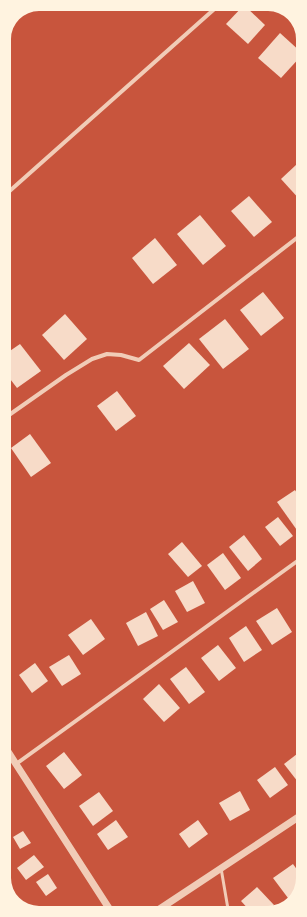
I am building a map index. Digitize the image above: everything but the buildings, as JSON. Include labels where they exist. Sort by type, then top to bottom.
[{"type":"street","points":[[11,190],[212,11]]},
{"type":"street","points":[[11,414],[66,375],[92,359],[107,354],[121,355],[139,360],[296,239]]},
{"type":"street","points":[[16,764],[296,562]]},
{"type":"street","points":[[11,757],[107,906]]},
{"type":"street","points":[[164,906],[296,819]]},
{"type":"lane","points":[[221,868],[227,906]]}]
